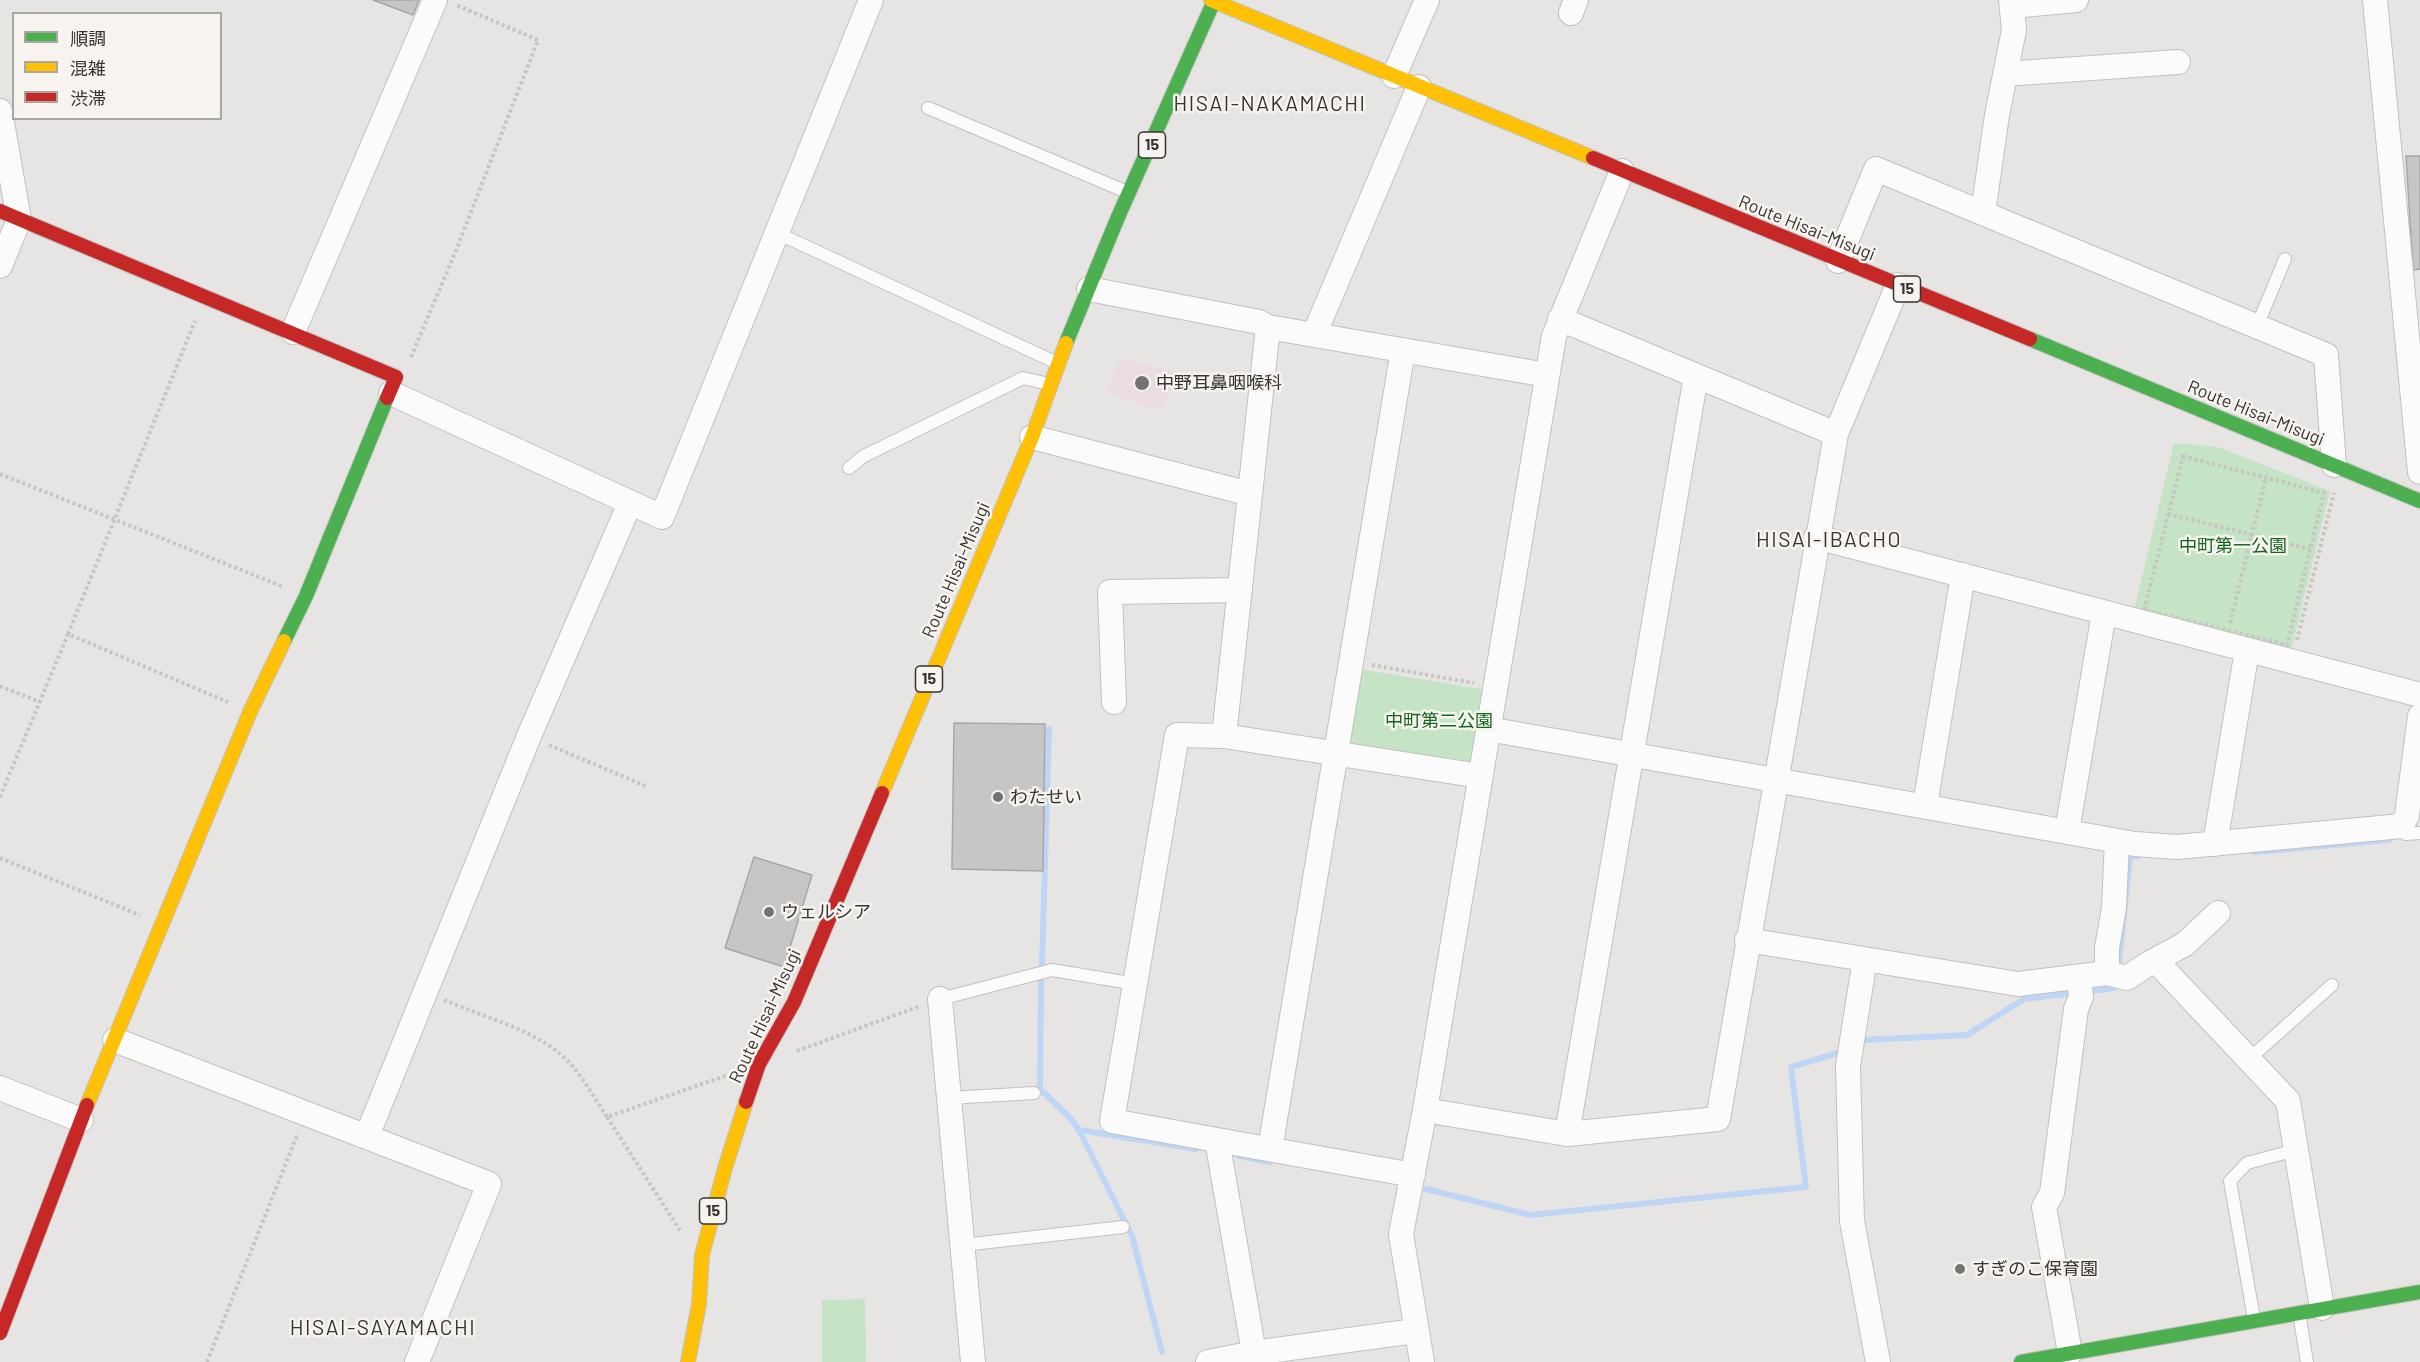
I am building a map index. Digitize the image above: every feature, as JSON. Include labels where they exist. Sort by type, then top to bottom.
[{"type":"main road","name":"Route Hisai-Misugi","points":[[688,1362],[699,1304],[702,1255],[724,1168],[759,1065],[798,991],[1032,437],[1058,363],[1213,0],[2420,501]]},
{"type":"main road","points":[[0,1334],[81,1120],[250,712],[306,596],[394,385],[293,332],[10,216]]},
{"type":"main road","points":[[2021,1362],[2082,1355],[2254,1319],[2420,1292]]},
{"type":"street","points":[[394,385],[662,517],[871,0]]},
{"type":"street","points":[[1394,76],[1427,0]]},
{"type":"street","points":[[1983,213],[2014,30],[2011,3],[2076,0]]},
{"type":"street","points":[[2375,0],[2420,461]]},
{"type":"street","points":[[293,332],[444,2]]},
{"type":"street","points":[[2005,74],[2178,62]]},
{"type":"street","points":[[1314,335],[1419,87]]},
{"type":"street","points":[[0,111],[10,216],[0,266]]},
{"type":"street","points":[[1838,261],[1876,169],[1983,213],[2326,355],[2334,465]]},
{"type":"street","points":[[1422,1362],[1401,1234],[1425,1110],[1547,375],[1560,319],[1622,171]]},
{"type":"street","points":[[1425,1110],[1567,1134],[1718,1119],[1816,537],[1836,434],[1898,285]]},
{"type":"street","points":[[1089,289],[1259,322],[1268,327],[1547,375]]},
{"type":"street","points":[[1560,319],[1836,434]]},
{"type":"street","points":[[1224,736],[1268,327]]},
{"type":"street","points":[[1270,1149],[1403,350]]},
{"type":"street","points":[[1567,1134],[1696,376]]},
{"type":"street","points":[[1032,437],[1250,494]]},
{"type":"street","points":[[367,1137],[529,736],[630,503]]},
{"type":"street","points":[[1816,537],[2420,695]]},
{"type":"street","points":[[1925,805],[1963,575]]},
{"type":"street","points":[[1114,702],[1110,592],[1240,590]]},
{"type":"street","points":[[2067,831],[2104,613]]},
{"type":"street","points":[[2215,844],[2247,650]]},
{"type":"street","points":[[1488,729],[2117,841],[2177,847],[2411,829],[2407,815],[2420,716]]},
{"type":"street","points":[[1413,1175],[1112,1121],[1176,735],[1224,736],[1480,776]]},
{"type":"street","points":[[2107,973],[2107,948],[2114,908],[2117,841]]},
{"type":"street","points":[[1747,940],[2018,984],[2080,986],[2107,973],[2127,978],[2185,944],[2218,913]]},
{"type":"street","points":[[1865,959],[1851,1045],[1852,1221],[1878,1362]]},
{"type":"street","points":[[2156,961],[2288,1101],[2296,1150],[2310,1310]]},
{"type":"street","points":[[2080,986],[2052,1193],[2044,1207],[2082,1355]]},
{"type":"street","points":[[940,999],[973,1362]]},
{"type":"street","points":[[115,1040],[489,1184],[417,1362]]},
{"type":"street","points":[[0,1088],[81,1120]]},
{"type":"street","points":[[1217,1140],[1254,1353]]},
{"type":"street","points":[[1208,1362],[1254,1353],[1415,1330]]},
{"type":"lane","points":[[928,108],[1131,194]]},
{"type":"lane","points":[[776,232],[1058,363]]},
{"type":"lane","points":[[2257,326],[2285,259]]},
{"type":"lane","points":[[849,468],[864,456],[1023,378],[1050,384]]},
{"type":"lane","points":[[940,999],[1052,970],[1136,984]]},
{"type":"lane","points":[[2248,1060],[2332,986]]},
{"type":"lane","points":[[950,1098],[1034,1093]]},
{"type":"lane","points":[[2254,1319],[2230,1181],[2247,1163],[2296,1150]]},
{"type":"lane","points":[[963,1245],[1123,1227]]},
{"type":"lane","points":[[2307,1362],[2310,1310]]},
{"type":"path","points":[[394,385],[423,330],[538,40],[444,2]]},
{"type":"path","points":[[0,797],[205,296]]},
{"type":"path","points":[[2183,456],[2266,478],[2324,493],[2287,645],[2144,610],[2183,456]]},
{"type":"path","points":[[0,474],[306,596]]},
{"type":"path","points":[[2228,631],[2266,478]]},
{"type":"path","points":[[2292,661],[2335,489]]},
{"type":"path","points":[[2168,514],[2311,549]]},
{"type":"path","points":[[68,634],[250,712]]},
{"type":"path","points":[[1351,662],[1496,686]]},
{"type":"path","points":[[0,686],[40,702]]},
{"type":"path","points":[[529,736],[648,787]]},
{"type":"path","points":[[0,858],[163,925]]},
{"type":"path","points":[[424,992],[524,1033],[559,1052],[607,1116],[683,1235],[702,1255]]},
{"type":"path","points":[[793,1052],[940,999]]},
{"type":"path","points":[[607,1116],[759,1065]]},
{"type":"path","points":[[207,1362],[306,1113]]},
{"type":"shaded area","name":"中野耳鼻咽喉科","points":[[1119,358],[1176,373],[1162,411],[1108,393]]},
{"type":"green space","name":"中町第一公園","points":[[2174,443],[2218,447],[2330,491],[2291,651],[2134,610]]},
{"type":"green space","name":"中町第二公園","points":[[1359,669],[1486,690],[1474,758],[1467,765],[1354,746],[1348,738]]},
{"type":"green space","points":[[865,1299],[866,1362],[822,1362],[822,1300]]},
{"type":"building","points":[[373,0],[419,0],[413,15]]},
{"type":"building","points":[[2406,156],[2420,156],[2420,269],[2413,270]]},
{"type":"building","name":"わたせい","points":[[954,723],[1045,724],[1043,871],[952,869]]},
{"type":"building","name":"ウェルシア","points":[[754,857],[812,875],[784,967],[725,948]]},
{"type":"waterway","points":[[1042,964],[1049,729]]},
{"type":"waterway","points":[[2254,852],[2390,840]]},
{"type":"waterway","points":[[2119,962],[2130,856],[2139,856]]},
{"type":"waterway","points":[[1041,981],[1040,1089],[1079,1130],[1132,1236],[1162,1352]]},
{"type":"waterway","points":[[2084,992],[2114,988]]},
{"type":"waterway","points":[[1859,1043],[1864,1040],[1967,1035],[2024,999],[2074,993]]},
{"type":"waterway","points":[[1426,1189],[1531,1215],[1806,1187],[1791,1067],[1845,1051]]},
{"type":"waterway","points":[[1079,1130],[1196,1149]]},
{"type":"waterway","points":[[1239,1156],[1270,1162]]},
{"type":"traffic: fast","points":[[1066,343],[1118,217],[1214,1]]},
{"type":"traffic: fast","points":[[2030,339],[2420,501]]},
{"type":"traffic: fast","points":[[284,641],[306,596],[387,398]]},
{"type":"traffic: fast","points":[[2021,1362],[2420,1292]]},
{"type":"traffic: slow","points":[[1211,0],[1593,158]]},
{"type":"traffic: slow","points":[[882,793],[1032,437],[1066,343]]},
{"type":"traffic: slow","points":[[87,1105],[250,712],[284,641]]},
{"type":"traffic: slow","points":[[688,1362],[699,1304],[702,1255],[725,1168],[746,1102]]},
{"type":"traffic: jam","points":[[1593,158],[2030,339]]},
{"type":"traffic: jam","points":[[0,211],[396,377],[387,398]]},
{"type":"traffic: jam","points":[[746,1102],[759,1064],[794,1002],[882,793]]},
{"type":"traffic: jam","points":[[0,1333],[87,1105]]},
{"type":"place","name":"中野耳鼻咽喉科","points":[[1142,383]]},
{"type":"place","name":"わたせい","points":[[998,797]]},
{"type":"place","name":"ウェルシア","points":[[769,912]]},
{"type":"place","name":"すぎのこ保育園","points":[[1960,1269]]},
{"type":"district","name":"HISAI-NAKAMACHI","points":[[1270,104]]},
{"type":"district","name":"HISAI-IBACHO","points":[[1829,540]]},
{"type":"district","name":"HISAI-SAYAMACHI","points":[[383,1328]]}]
